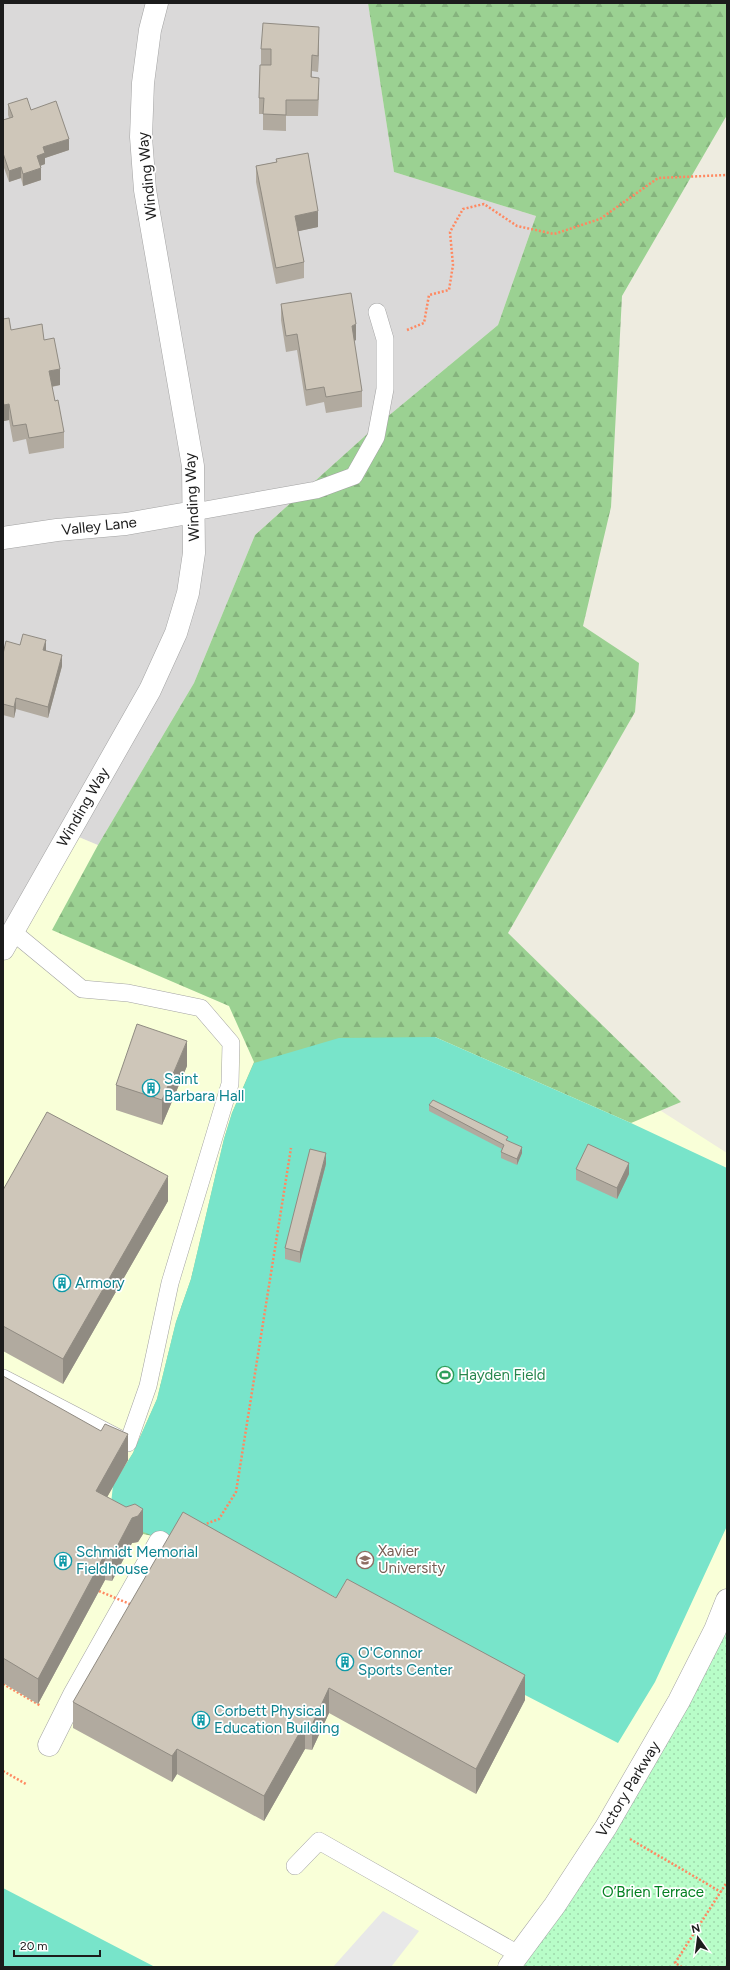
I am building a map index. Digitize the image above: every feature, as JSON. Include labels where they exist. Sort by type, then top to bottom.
[{"type":"street","name":"Winding Way","points":[[8,940],[150,690],[176,633],[188,593],[194,553],[193,466],[145,190],[141,137],[143,83],[150,30],[157,3]]},
{"type":"street","name":"Valley Lane","points":[[3,538],[57,530],[126,524],[194,512]]},
{"type":"street","points":[[49,1745],[74,1695],[160,1542]]},
{"type":"street","name":"Victory Parkway","points":[[514,1961],[555,1905],[606,1827],[679,1701],[715,1630],[727,1600]]},
{"type":"lane","points":[[194,512],[316,490],[354,476],[376,437],[385,389],[384,339],[377,312]]},
{"type":"lane","points":[[3,1378],[128,1443],[148,1386],[170,1283],[230,1084],[231,1043],[201,1008],[128,993],[82,989],[8,940]]},
{"type":"lane","points":[[295,1866],[319,1841],[514,1961]]},
{"type":"path","points":[[384,339],[424,323],[429,295],[449,290],[453,265],[450,232],[463,208],[484,204],[517,226],[554,234],[600,219],[658,178],[727,175]]},
{"type":"path","points":[[199,1526],[219,1519],[236,1492],[291,1148]]},
{"type":"path","points":[[99,1591],[135,1606]]},
{"type":"path","points":[[3,1684],[38,1704]]},
{"type":"path","points":[[3,1771],[26,1784]]},
{"type":"path","points":[[629,1839],[721,1892]]},
{"type":"path","points":[[682,1967],[675,1963],[727,1882]]},
{"type":"shaded area","points":[[3,3],[368,3],[394,172],[536,216],[498,325],[375,427],[255,535],[194,683],[98,845],[69,833],[3,949]]},
{"type":"shaded area","name":"Xavier University","points":[[69,833],[528,1026],[727,1153],[727,1967],[3,1967],[3,949]]},
{"type":"shaded area","points":[[383,1911],[419,1931],[391,1967],[333,1967]]},
{"type":"green space","points":[[368,3],[727,3],[727,115],[622,296],[611,507],[583,626],[639,663],[635,712],[508,933],[681,1102],[631,1123],[435,1037],[153,1536],[143,1534],[113,1485],[133,1453],[157,1399],[176,1322],[191,1279],[224,1139],[232,1113],[254,1062],[229,1006],[52,930],[98,845],[194,683],[255,535],[375,427],[498,325],[536,216],[394,172]]},
{"type":"green space","name":"Hayden Field","points":[[435,1037],[631,1123],[727,1168],[727,1526],[655,1682],[618,1743],[238,1547],[153,1536],[129,1526],[111,1504],[113,1485],[133,1453],[157,1399],[176,1322],[191,1279],[224,1139],[232,1113],[254,1063],[339,1038]]},
{"type":"green space","name":"O’Brien Terrace","points":[[727,1600],[727,1967],[509,1967],[555,1905]]},
{"type":"green space","points":[[3,1888],[155,1967],[3,1967]]},
{"type":"building","points":[[263,23],[319,27],[318,56],[312,55],[311,77],[319,78],[318,100],[286,100],[286,115],[263,114],[264,98],[259,98],[260,65],[271,65],[271,49],[261,49]]},
{"type":"building","points":[[27,98],[31,110],[56,101],[69,139],[43,147],[45,153],[37,156],[41,168],[23,174],[21,167],[9,171],[3,153],[3,120],[13,117],[8,104]]},
{"type":"building","points":[[308,153],[318,211],[295,216],[304,262],[276,268],[256,166],[277,162],[276,159]]},
{"type":"building","points":[[351,293],[356,324],[352,326],[362,391],[326,397],[324,387],[306,390],[297,334],[286,336],[281,304]]},
{"type":"building","points":[[9,318],[11,330],[42,324],[44,340],[54,338],[60,369],[49,371],[55,401],[58,400],[64,432],[29,438],[26,424],[13,426],[9,404],[4,405],[3,401],[3,319]]},
{"type":"building","points":[[23,634],[46,640],[43,650],[62,655],[48,707],[16,698],[14,707],[3,704],[3,654],[6,641],[20,645]]},
{"type":"building","points":[[137,1024],[187,1041],[162,1100],[116,1085]]},
{"type":"building","points":[[433,1100],[508,1137],[506,1140],[522,1147],[517,1159],[501,1152],[504,1145],[429,1105]]},
{"type":"building","name":"Armory","points":[[47,1112],[168,1176],[63,1359],[3,1326],[3,1190]]},
{"type":"building","points":[[588,1144],[629,1163],[617,1188],[576,1169]]},
{"type":"building","points":[[310,1149],[326,1153],[300,1252],[285,1248]]},
{"type":"building","name":"Schmidt Memorial Fieldhouse","points":[[3,1376],[101,1431],[105,1424],[128,1434],[96,1491],[126,1507],[135,1504],[143,1509],[138,1516],[132,1518],[112,1556],[105,1554],[38,1679],[3,1658]]},
{"type":"building","points":[[183,1512],[336,1598],[347,1579],[525,1675],[476,1769],[329,1688],[312,1725],[305,1723],[264,1796],[177,1749],[172,1756],[73,1702]]},
{"type":"place","name":"Saint Barbara Hall","points":[[151,1088]]},
{"type":"place","name":"Armory","points":[[62,1283]]},
{"type":"place","name":"Hayden Field","points":[[445,1375]]},
{"type":"place","name":"Xavier University","points":[[365,1560]]},
{"type":"place","name":"Schmidt Memorial Fieldhouse","points":[[63,1561]]},
{"type":"place","name":"O'Connor Sports Center","points":[[345,1662]]},
{"type":"place","name":"Corbett Physical Education Building","points":[[201,1720]]}]
